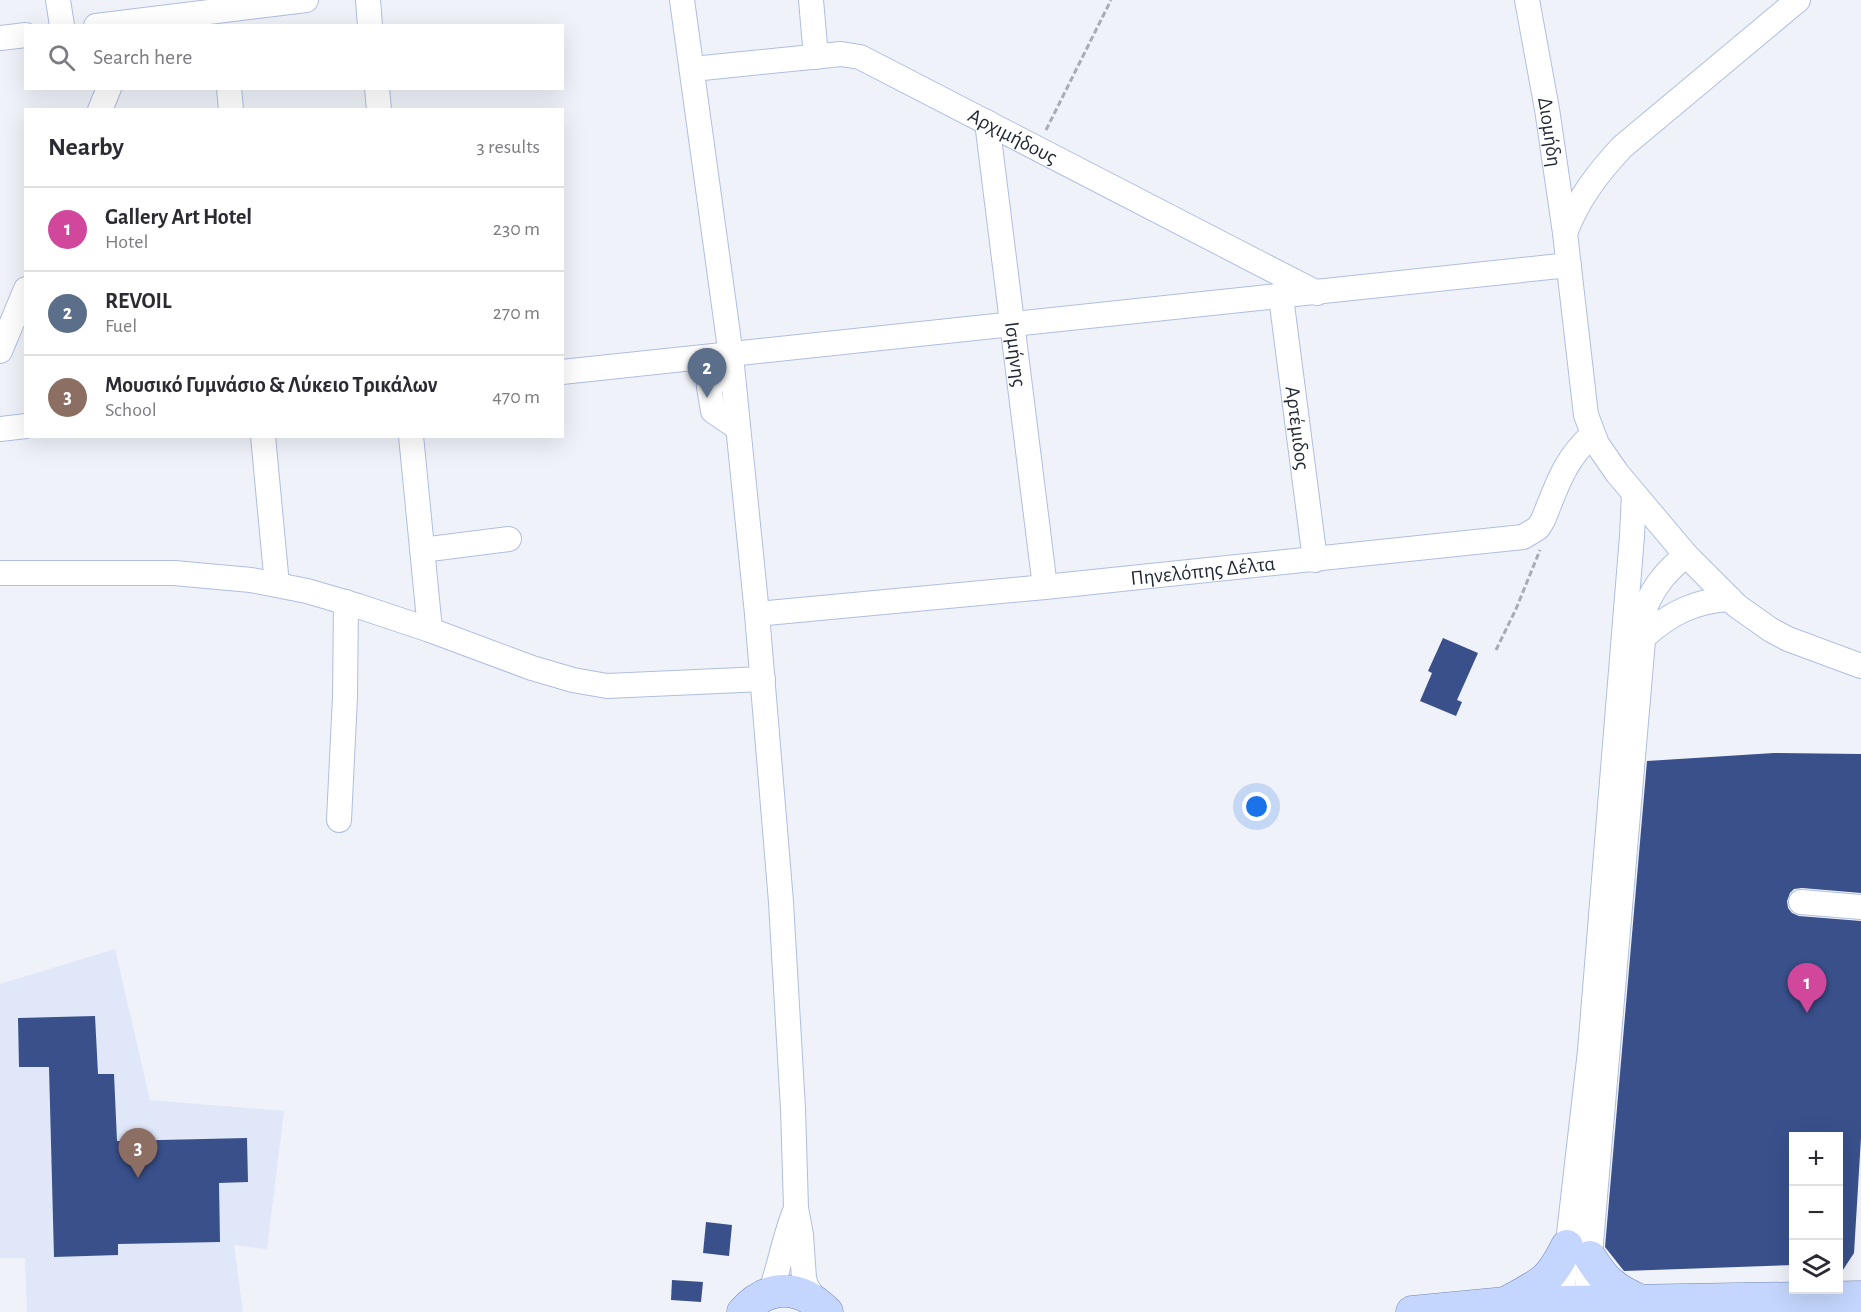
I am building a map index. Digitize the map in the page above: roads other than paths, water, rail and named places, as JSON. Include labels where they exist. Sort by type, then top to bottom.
[{"type":"main road","points":[[1506,1303],[1539,1286],[1579,1252],[1610,1284],[1639,1300]]},
{"type":"main road","points":[[743,1312],[751,1303],[770,1293],[791,1291],[805,1295],[822,1307]]},
{"type":"main road","points":[[1412,1312],[1506,1303],[1573,1307],[1639,1300],[1861,1297]]},
{"type":"street","points":[[58,0],[62,24]]},
{"type":"street","points":[[136,23],[306,0]]},
{"type":"street","points":[[368,0],[370,24]]},
{"type":"street","points":[[682,0],[731,362],[757,614],[781,902],[793,1110],[796,1208],[806,1286],[822,1307]]},
{"type":"street","points":[[811,0],[816,57]]},
{"type":"street","name":"Διομήδη","points":[[1527,0],[1547,109],[1565,233],[1586,415],[1592,435],[1605,457],[1634,494],[1681,549],[1730,599],[1757,621],[1788,639],[1861,666]]},
{"type":"street","points":[[1565,233],[1580,199],[1622,147],[1798,0]]},
{"type":"street","points":[[0,38],[24,35]]},
{"type":"street","name":"Αρχιμήδους","points":[[693,69],[841,54],[860,57],[1317,293]]},
{"type":"street","points":[[101,108],[108,90]]},
{"type":"street","points":[[229,90],[231,108]]},
{"type":"street","points":[[377,90],[379,108]]},
{"type":"street","name":"Ισμήνης","points":[[987,122],[1045,588]]},
{"type":"street","points":[[564,372],[731,362],[1013,326],[1569,265]]},
{"type":"street","points":[[0,351],[24,297]]},
{"type":"street","name":"Αρτέμιδος","points":[[1281,297],[1315,560]]},
{"type":"street","points":[[0,429],[24,426]]},
{"type":"street","name":"Πηνελόπης Δέλτα","points":[[757,614],[1045,588],[1523,537],[1538,528],[1544,520],[1566,463],[1592,435]]},
{"type":"street","points":[[263,438],[277,585]]},
{"type":"street","points":[[411,438],[430,630]]},
{"type":"street","points":[[1579,1252],[1590,1051],[1634,494]]},
{"type":"street","points":[[422,550],[509,539]]},
{"type":"street","points":[[1628,586],[1645,568],[1681,549]]},
{"type":"street","points":[[1573,1307],[1646,606],[1651,594],[1681,549]]},
{"type":"street","points":[[0,573],[174,573],[224,576],[277,585],[346,602],[532,668],[573,680],[607,686],[763,679]]},
{"type":"street","points":[[1644,637],[1664,619],[1686,607],[1730,599]]},
{"type":"street","points":[[339,820],[345,698],[346,602]]},
{"type":"street","points":[[1801,902],[1861,907]]},
{"type":"street","points":[[770,1293],[777,1274],[786,1233],[796,1208]]},
{"type":"place","name":"REVOIL","points":[[707,398]]},
{"type":"place","name":"Gallery Art Hotel","points":[[1807,1013]]},
{"type":"place","name":"Μουσικό Γυμνάσιο & Λύκειο Τρικάλων","points":[[138,1178]]}]
